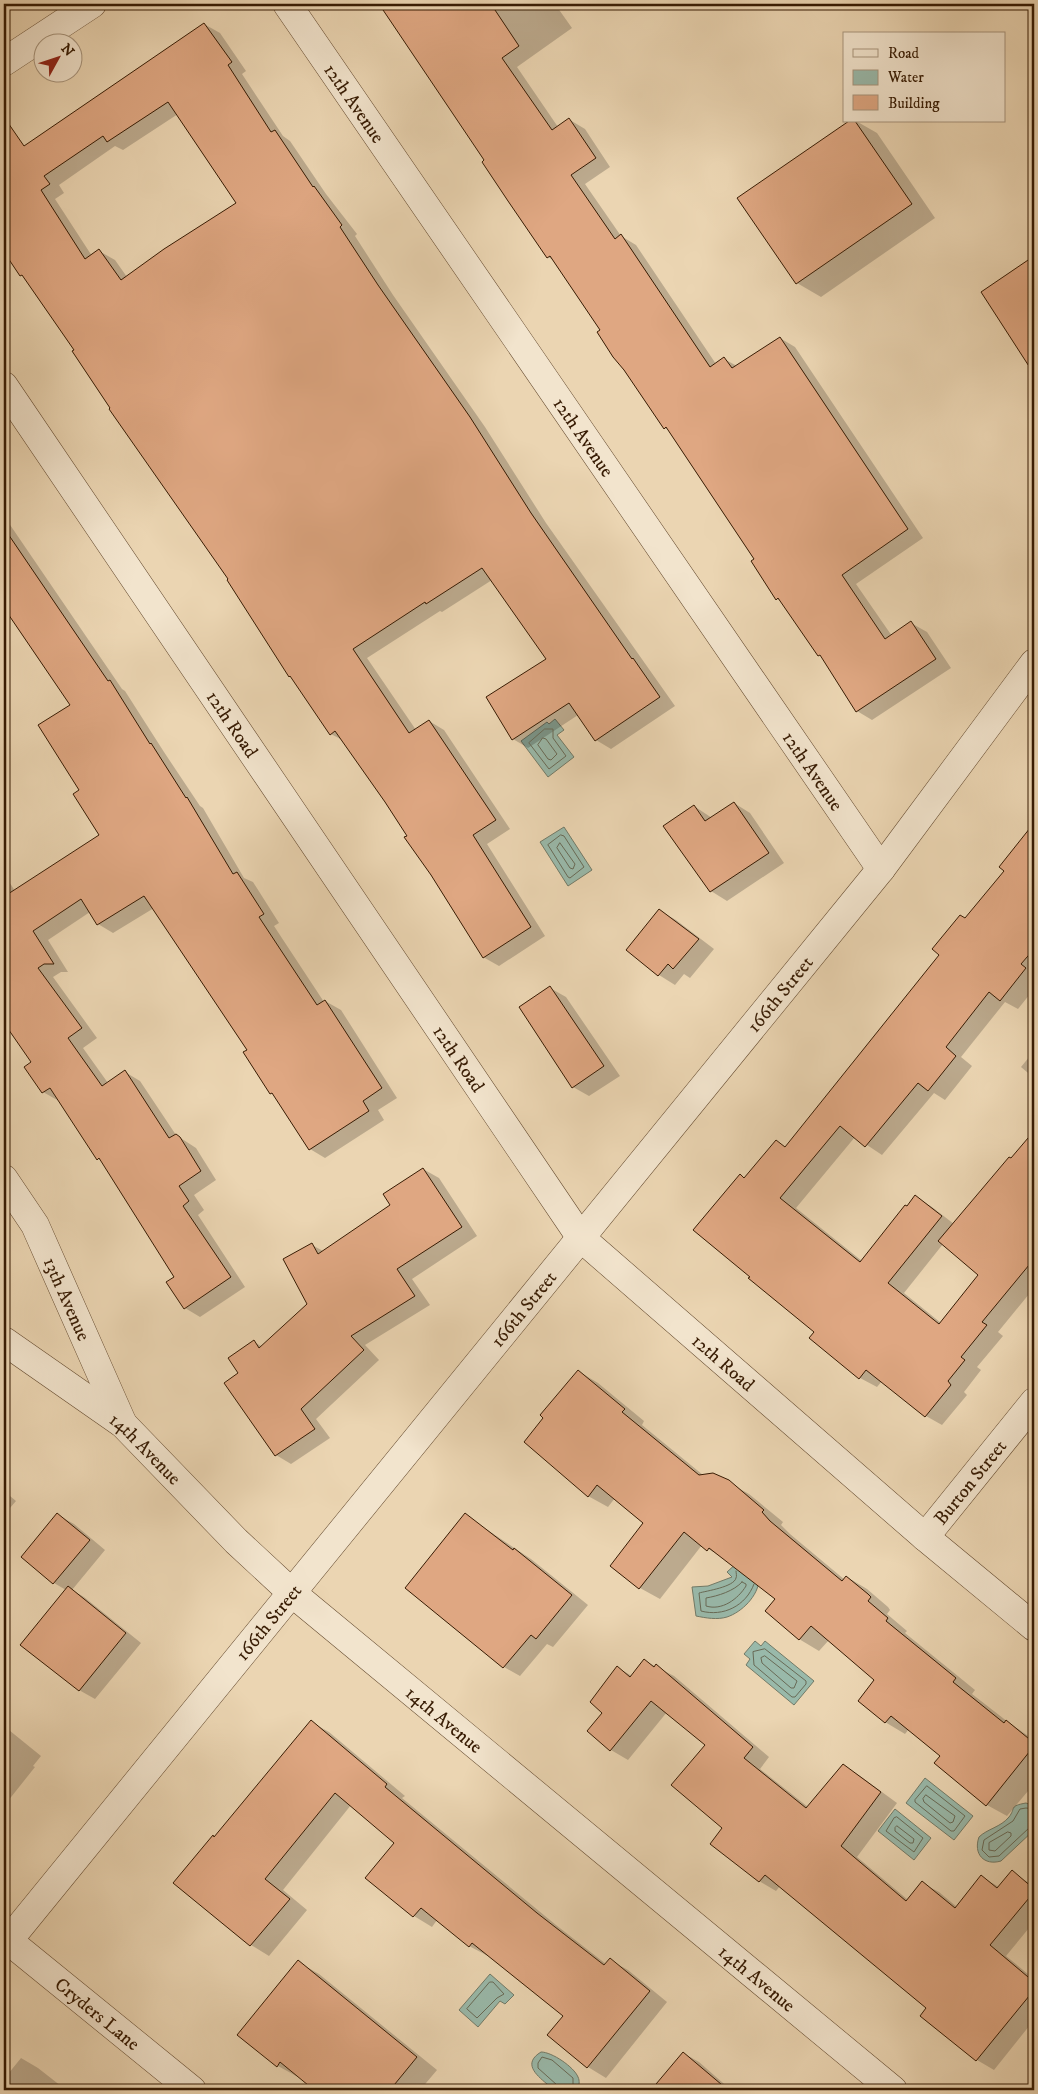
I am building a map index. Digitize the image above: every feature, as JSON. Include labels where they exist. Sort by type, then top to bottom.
[{"type":"street","points":[[4,62],[92,4]]},
{"type":"street","name":"12th Avenue","points":[[287,4],[882,869]]},
{"type":"street","name":"12th Road","points":[[4,386],[581,1238],[925,1538],[1034,1627]]},
{"type":"street","name":"166th Street","points":[[5,1942],[292,1594],[882,869],[1034,663]]},
{"type":"street","name":"13th Avenue","points":[[4,1180],[35,1225],[123,1424]]},
{"type":"street","name":"14th Avenue","points":[[4,1341],[123,1424],[236,1541],[292,1594],[893,2090]]},
{"type":"street","name":"Burton Street","points":[[925,1538],[1034,1402]]},
{"type":"street","name":"Cryders Lane","points":[[5,1942],[192,2090]]},
{"type":"water","points":[[555,719],[564,730],[557,735],[574,757],[548,777],[521,741],[547,722],[549,724]]},
{"type":"water","points":[[564,827],[592,870],[568,886],[540,842]]},
{"type":"water","points":[[738,1562],[759,1580],[756,1592],[748,1603],[733,1615],[723,1618],[715,1619],[696,1616],[692,1587],[708,1586],[732,1577],[727,1572]]},
{"type":"water","points":[[755,1641],[761,1646],[765,1641],[814,1681],[794,1705],[746,1665],[750,1659],[744,1654]]},
{"type":"water","points":[[925,1778],[973,1816],[954,1840],[906,1803]]},
{"type":"water","points":[[1026,1803],[1034,1806],[1034,1830],[1001,1861],[990,1862],[981,1857],[978,1849],[979,1837],[1006,1820],[1015,1806]]},
{"type":"water","points":[[895,1809],[931,1838],[914,1860],[878,1831]]},
{"type":"water","points":[[490,1974],[514,1995],[505,2004],[500,2001],[478,2027],[459,2010]]},
{"type":"water","points":[[541,2052],[556,2057],[576,2073],[579,2079],[578,2090],[557,2090],[538,2076],[532,2064],[536,2056]]},
{"type":"building","points":[[379,4],[491,4],[519,46],[502,58],[552,130],[569,118],[596,158],[571,175],[615,239],[621,234],[710,367],[724,357],[732,368],[780,337],[908,529],[842,575],[885,639],[911,621],[936,659],[856,712],[820,655],[818,656],[778,598],[776,600],[751,561],[754,559],[666,427],[664,429],[613,357],[597,332],[600,330],[550,256],[547,258],[508,201],[482,162],[484,160]]},
{"type":"building","points":[[204,23],[232,62],[228,65],[271,132],[275,130],[313,187],[342,225],[340,227],[378,285],[470,417],[531,513],[660,697],[595,741],[569,703],[512,740],[486,697],[546,659],[482,568],[426,604],[425,602],[353,649],[409,733],[429,720],[496,820],[473,835],[531,927],[483,958],[431,875],[404,837],[407,836],[385,802],[335,731],[330,735],[289,677],[228,579],[109,409],[72,351],[74,350],[4,252],[4,117],[24,146]],"holes":[[[168,102],[236,203],[164,249],[121,280],[99,249],[85,259],[41,190],[50,184],[44,176],[103,136],[107,142]]]},
{"type":"building","points":[[848,122],[856,122],[912,204],[796,284],[737,198]]},
{"type":"building","points":[[1034,256],[1034,374],[981,292]]},
{"type":"building","points":[[4,528],[108,681],[110,680],[150,744],[187,797],[233,874],[237,872],[264,914],[259,917],[317,1005],[325,1000],[382,1088],[363,1101],[369,1111],[309,1150],[243,1052],[247,1050],[144,896],[97,925],[81,899],[33,931],[54,964],[44,964],[38,968],[82,1028],[68,1038],[102,1086],[125,1070],[169,1138],[176,1134],[180,1137],[201,1171],[179,1186],[189,1201],[183,1206],[231,1277],[184,1309],[166,1282],[174,1277],[99,1158],[97,1160],[50,1088],[42,1093],[24,1067],[31,1062],[4,1023],[4,887],[8,894],[99,835],[73,794],[79,790],[38,725],[70,705],[4,608]]},
{"type":"building","points":[[734,802],[769,853],[710,892],[663,826],[694,805],[705,821]]},
{"type":"building","points":[[1034,823],[1034,949],[1021,964],[1026,968],[1000,1001],[989,992],[946,1047],[956,1056],[928,1091],[918,1083],[865,1147],[840,1126],[780,1198],[860,1262],[915,1195],[942,1216],[888,1283],[939,1324],[978,1275],[938,1241],[1009,1157],[1011,1158],[1034,1131],[1034,1259],[982,1322],[987,1325],[961,1357],[965,1360],[948,1381],[951,1385],[925,1417],[866,1370],[859,1379],[809,1338],[814,1332],[693,1230],[740,1174],[744,1178],[776,1140],[785,1147],[939,955],[932,949],[960,915],[965,918],[1004,871],[999,867]]},
{"type":"building","points":[[659,909],[699,939],[673,969],[668,964],[658,976],[626,950]]},
{"type":"building","points":[[550,986],[604,1066],[572,1088],[519,1007]]},
{"type":"building","points":[[423,1168],[462,1227],[397,1269],[415,1296],[351,1336],[364,1350],[301,1409],[315,1429],[275,1456],[224,1383],[238,1373],[228,1358],[254,1340],[259,1348],[307,1304],[283,1259],[312,1243],[318,1254],[390,1205],[383,1194]]},
{"type":"building","points":[[578,1370],[625,1409],[622,1412],[699,1475],[713,1473],[729,1480],[764,1510],[762,1512],[770,1521],[842,1581],[846,1576],[868,1594],[871,1597],[868,1601],[888,1618],[886,1621],[956,1678],[953,1682],[1004,1723],[1006,1720],[1034,1743],[1034,1746],[986,1806],[934,1763],[940,1756],[891,1716],[885,1723],[858,1701],[874,1680],[811,1626],[799,1640],[765,1611],[775,1599],[709,1548],[707,1551],[684,1532],[639,1589],[610,1566],[643,1523],[597,1485],[588,1497],[524,1442],[543,1418],[540,1415]]},
{"type":"building","points":[[57,1513],[90,1540],[53,1584],[21,1557]]},
{"type":"building","points":[[465,1513],[513,1550],[514,1548],[572,1595],[536,1639],[531,1635],[503,1668],[405,1588]]},
{"type":"building","points":[[68,1586],[126,1633],[79,1691],[20,1645]]},
{"type":"building","points":[[644,1659],[654,1667],[656,1664],[753,1747],[744,1758],[806,1808],[843,1764],[881,1792],[841,1846],[906,1901],[922,1881],[955,1908],[981,1875],[997,1888],[1012,1870],[1034,1889],[1034,1892],[990,1945],[1034,1982],[1034,1990],[976,2061],[920,2016],[926,2008],[765,1875],[759,1882],[710,1844],[722,1828],[671,1785],[705,1745],[651,1701],[610,1751],[587,1731],[602,1713],[590,1702],[617,1666],[630,1677]]},
{"type":"building","points":[[311,1720],[387,1784],[385,1787],[537,1913],[604,1965],[610,1958],[650,1991],[587,2068],[547,2035],[563,2016],[472,1943],[469,1947],[421,1908],[413,1917],[365,1878],[394,1843],[335,1793],[265,1879],[290,1899],[250,1946],[173,1883],[213,1835],[214,1837]]},
{"type":"building","points":[[298,1960],[417,2057],[390,2090],[314,2090],[280,2062],[277,2067],[237,2035]]},
{"type":"building","points":[[683,2052],[728,2090],[651,2090]]}]
